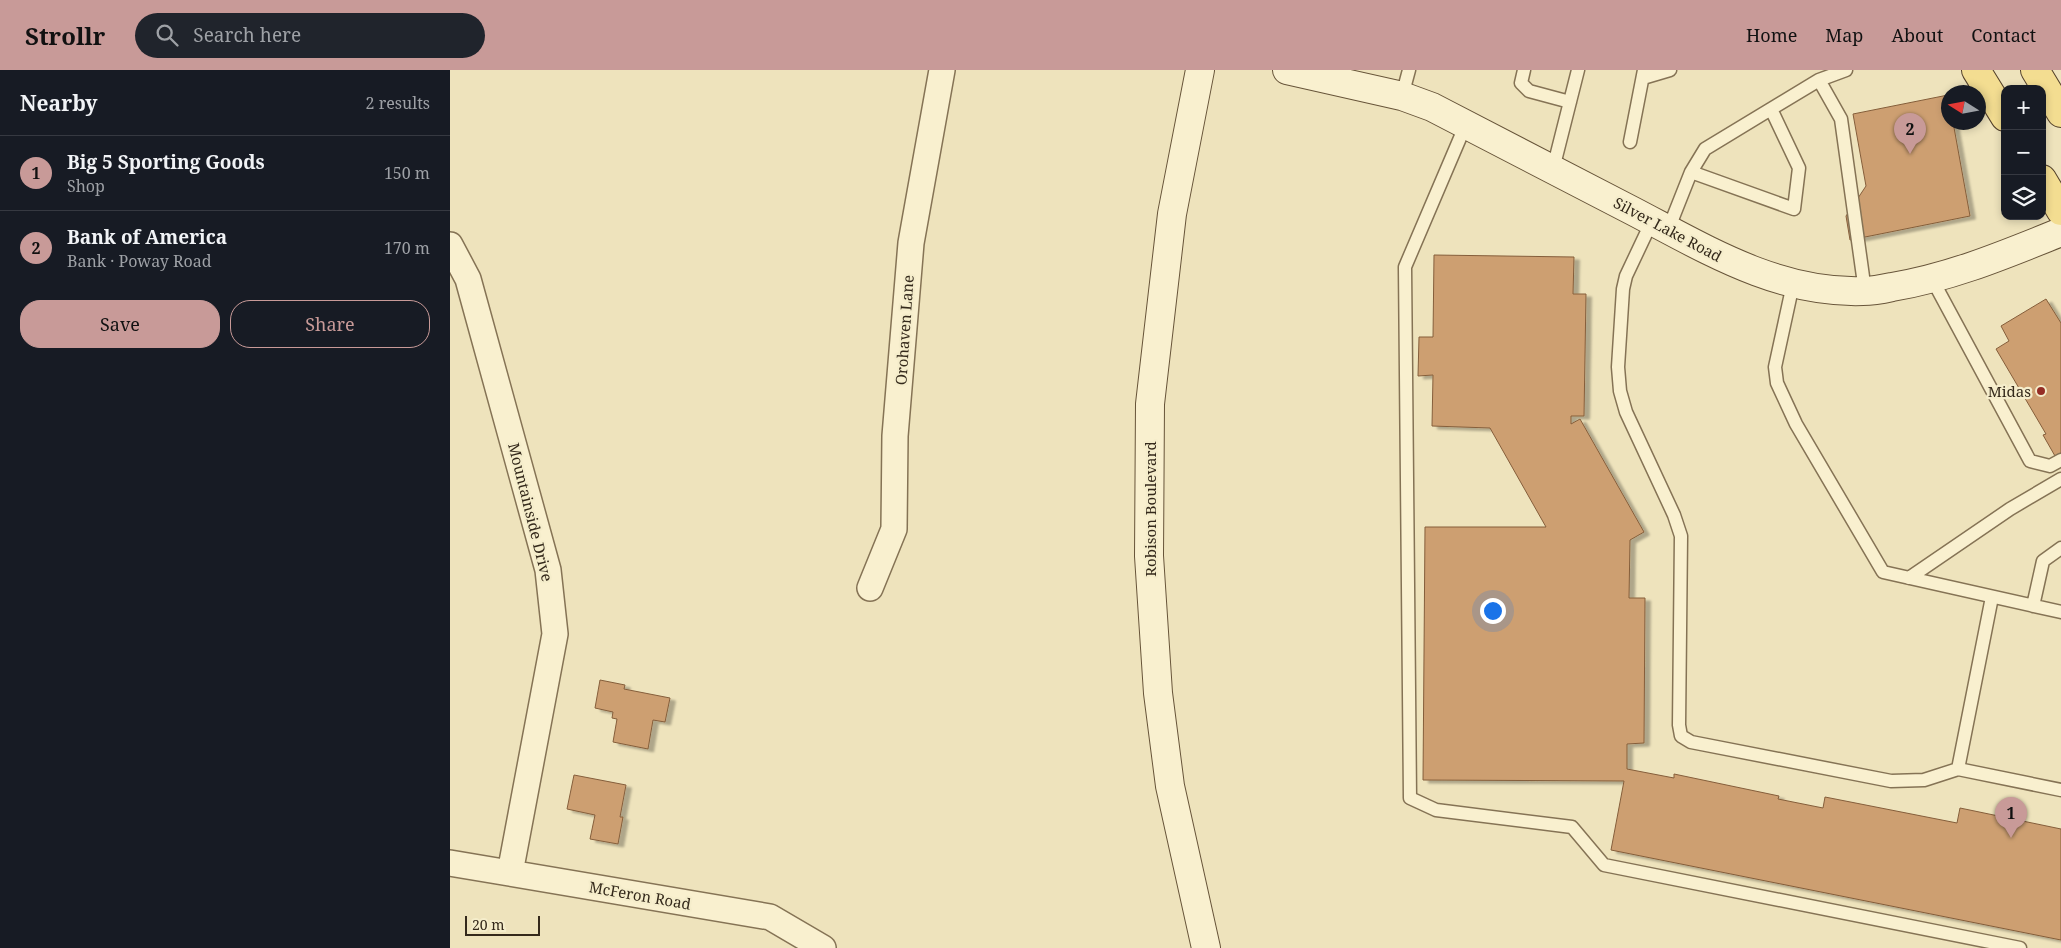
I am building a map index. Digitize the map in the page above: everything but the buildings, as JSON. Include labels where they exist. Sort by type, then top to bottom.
[{"type":"main road","points":[[1976,70],[2001,111]]},
{"type":"main road","points":[[2046,187],[2061,211]]},
{"type":"street","name":"Orohaven Lane","points":[[870,588],[894,529],[896,436],[910,243],[942,70]]},
{"type":"street","name":"Robison Boulevard","points":[[1200,70],[1172,214],[1151,394],[1149,556],[1158,693],[1170,786],[1206,948]]},
{"type":"street","name":"Silver Lake Road","points":[[1287,70],[1406,83],[1432,107],[1553,170],[1739,266],[1794,284],[1844,292],[1865,292],[1932,279],[1984,263],[2061,232]]},
{"type":"street","name":"Mountainside Drive","points":[[450,246],[468,279],[548,570],[555,634],[510,873]]},
{"type":"street","name":"McFeron Road","points":[[450,863],[770,917],[822,948]]},
{"type":"lane","points":[[1524,70],[1521,83],[1528,91],[1570,102]]},
{"type":"lane","points":[[1553,170],[1578,70]]},
{"type":"lane","points":[[1630,142],[1643,74],[1670,70]]},
{"type":"lane","points":[[1846,70],[1819,80],[1705,150],[1660,225],[1631,264],[1624,283],[1618,367],[1620,391],[1626,412],[1674,515],[1681,536],[1679,725],[1681,736],[1691,742],[1891,781],[1924,780],[1958,769],[2061,790]]},
{"type":"lane","points":[[1819,80],[1841,119],[1865,292]]},
{"type":"lane","points":[[1691,172],[1794,209],[1799,168],[1771,109]]},
{"type":"lane","points":[[1466,124],[1405,267],[1410,798],[1436,810],[1572,827],[1604,865],[2020,948]]},
{"type":"lane","points":[[1932,279],[2030,460],[2050,466],[2061,460]]},
{"type":"lane","points":[[1794,284],[1775,367],[1777,384],[1793,418],[1882,572],[2061,612]]},
{"type":"lane","points":[[1909,578],[2010,509],[2061,479]]},
{"type":"lane","points":[[2033,606],[2043,561],[2061,548]]},
{"type":"lane","points":[[1958,769],[1992,597]]},
{"type":"place","name":"Bank of America","points":[[1910,154]]},
{"type":"place","name":"Midas","points":[[2041,391]]},
{"type":"place","name":"Big 5 Sporting Goods","points":[[2011,838]]}]
